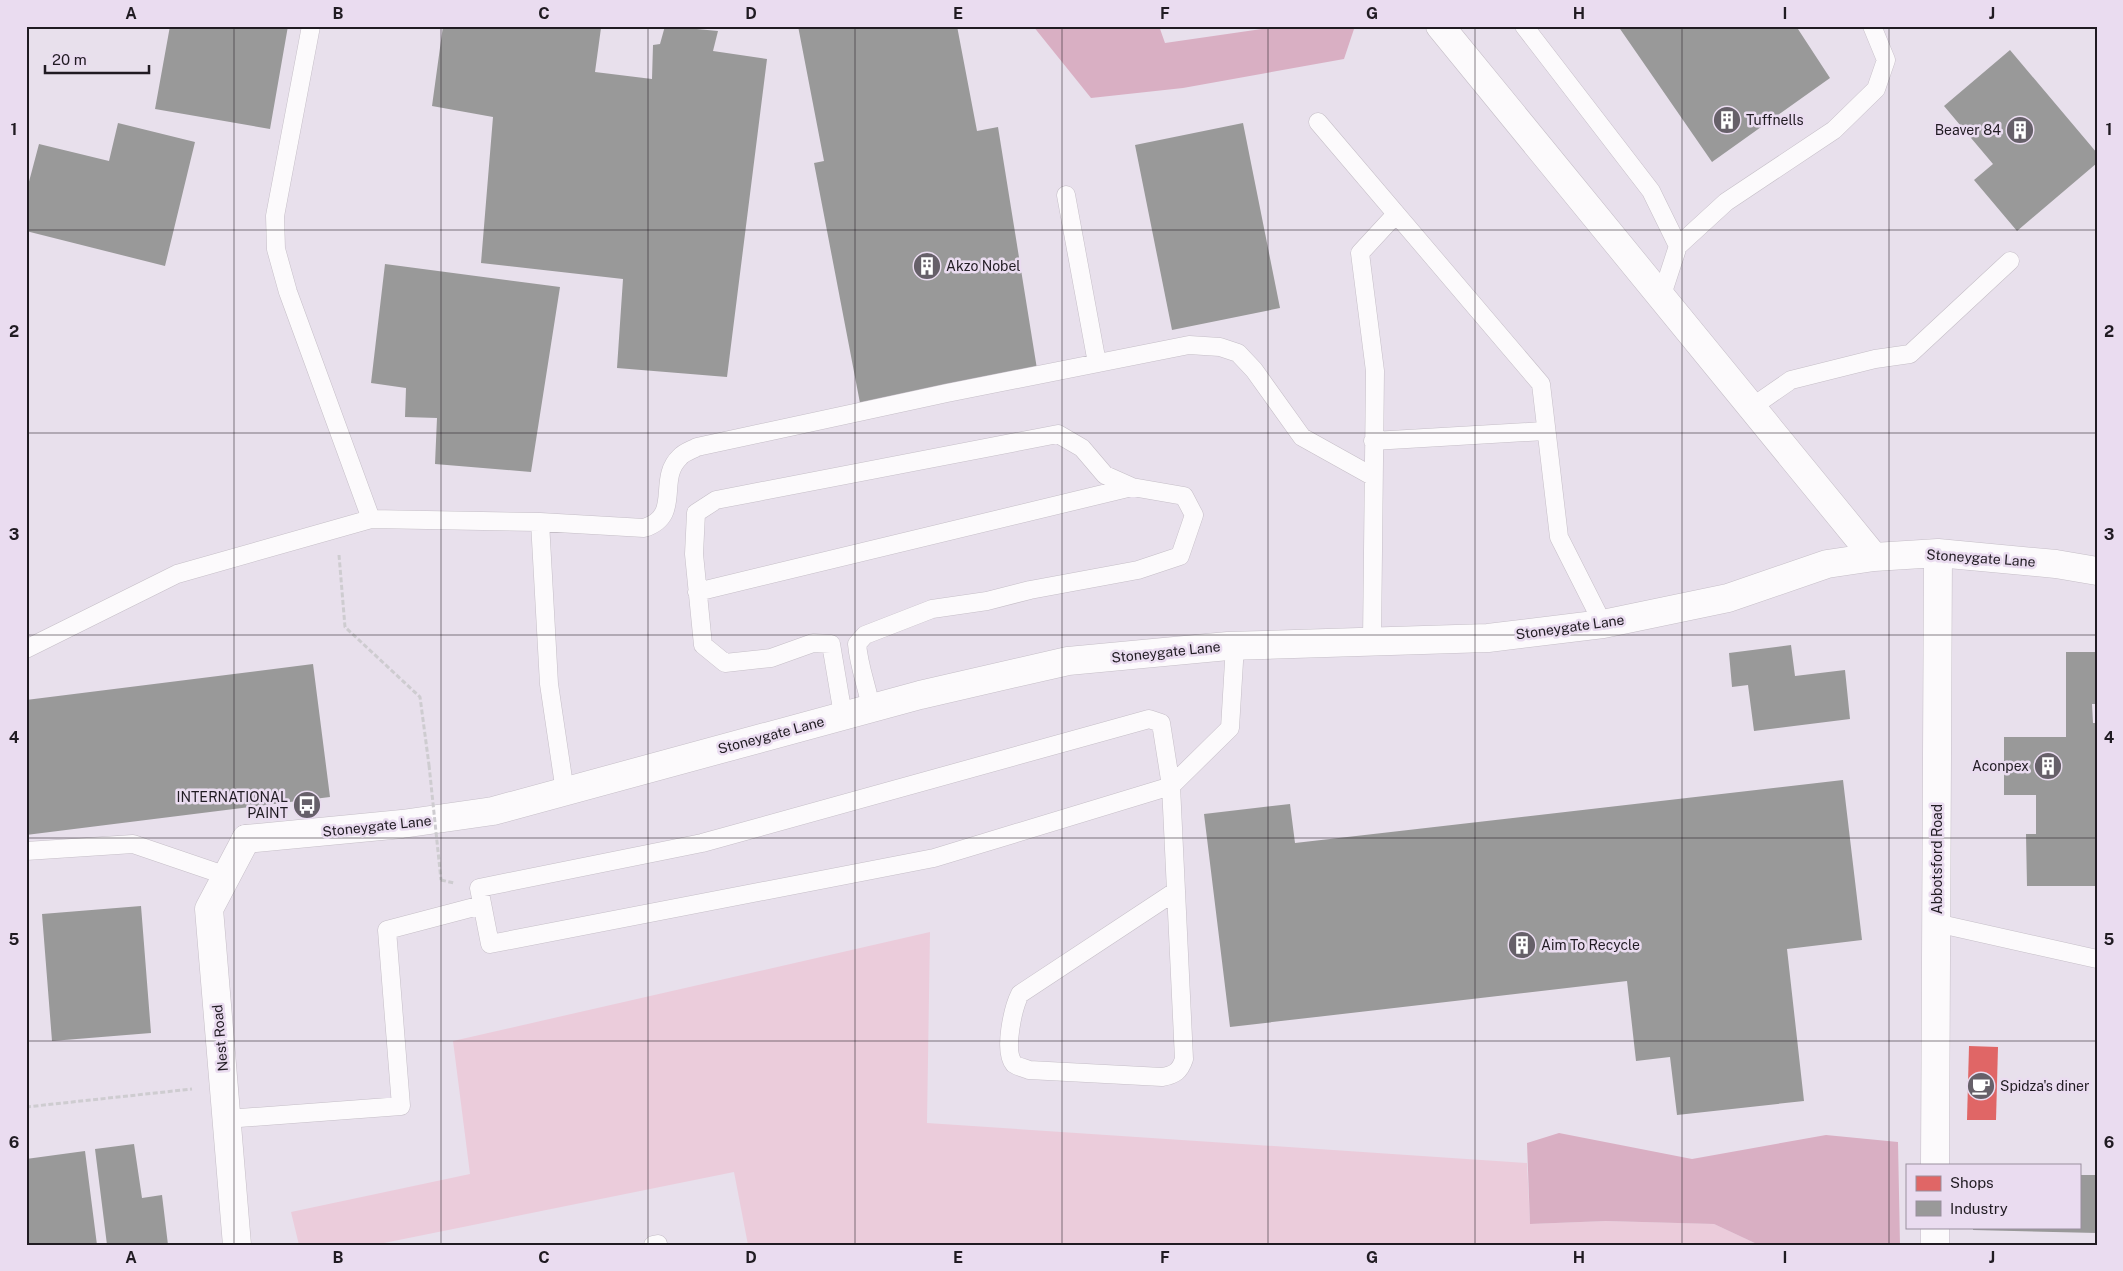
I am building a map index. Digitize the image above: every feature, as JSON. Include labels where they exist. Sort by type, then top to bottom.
[{"type":"street","points":[[1440,26],[1662,295],[1874,557]]},
{"type":"street","name":"Stoneygate Lane","points":[[246,839],[402,824],[493,811],[920,694],[1068,661],[1235,645],[1488,638],[1603,624],[1728,598],[1827,564],[1874,557],[1938,553],[2056,564],[2097,571]]},
{"type":"street","name":"Abbotsford Road","points":[[1935,1164],[1938,553]]},
{"type":"street","name":"Nest Road","points":[[237,1245],[209,909],[246,839]]},
{"type":"street","points":[[1935,1228],[1935,1245]]},
{"type":"lane","points":[[311,26],[275,216],[276,250],[288,292],[371,519]]},
{"type":"lane","points":[[1524,26],[1651,191],[1678,246]]},
{"type":"lane","points":[[1662,295],[1678,246],[1726,202],[1834,130],[1876,89],[1886,60],[1872,26]]},
{"type":"lane","points":[[1318,122],[1541,384],[1545,431],[1559,537],[1603,624]]},
{"type":"lane","points":[[1066,195],[1097,363]]},
{"type":"lane","points":[[1372,641],[1372,476],[1375,371],[1360,253],[1396,214]]},
{"type":"lane","points":[[1752,407],[1791,380],[1874,359],[1910,354],[2010,261]]},
{"type":"lane","points":[[26,649],[177,574],[371,519],[540,522],[644,528],[657,524],[665,515],[674,464],[680,457],[697,447],[1189,345],[1220,347],[1238,353],[1254,370],[1302,437],[1372,476]]},
{"type":"lane","points":[[1373,441],[1545,431]]},
{"type":"lane","points":[[843,715],[831,644],[813,643],[771,658],[725,663],[702,645],[694,554],[696,513],[716,500],[1058,434],[1082,448],[1105,475],[1132,487],[1184,496],[1194,515],[1180,556],[1138,570],[1030,590],[987,601],[932,609],[865,635],[857,644],[862,678],[871,708]]},
{"type":"lane","points":[[697,592],[1132,487]]},
{"type":"lane","points":[[540,522],[549,684],[565,792]]},
{"type":"lane","points":[[1176,891],[1020,994],[1015,1004],[1008,1045],[1010,1056],[1015,1064],[1029,1070],[1162,1077],[1173,1075],[1180,1069],[1184,1059],[1176,891],[1171,786],[1161,723],[1149,719],[702,843],[479,888],[490,944],[934,858],[1171,786],[1230,728],[1235,645]]},
{"type":"lane","points":[[26,851],[133,844],[226,876]]},
{"type":"lane","points":[[226,1119],[401,1106],[387,930],[482,905]]},
{"type":"lane","points":[[1936,923],[2097,959]]},
{"type":"path","points":[[336,528],[345,627],[420,697],[441,880]]},
{"type":"path","points":[[26,1107],[224,1086]]},
{"type":"shaded area","points":[[1033,26],[1159,26],[1165,43],[1282,26],[1355,26],[1344,59],[1183,88],[1091,98]]},
{"type":"shaded area","points":[[930,932],[927,1123],[1527,1163],[1530,1224],[1606,1221],[1714,1224],[1759,1245],[748,1245],[734,1172],[374,1245],[299,1245],[291,1212],[470,1174],[453,1041]]},
{"type":"shaded area","points":[[1559,1133],[1692,1159],[1826,1135],[1898,1142],[1900,1245],[1759,1245],[1714,1224],[1606,1221],[1530,1224],[1527,1143]]},
{"type":"building: Shops","points":[[1969,1046],[1998,1047],[1996,1120],[1967,1120]]},
{"type":"building: Industry","points":[[170,26],[288,26],[270,129],[155,109]]},
{"type":"building: Industry","points":[[443,26],[601,28],[595,72],[652,79],[653,45],[660,44],[665,26],[718,31],[713,51],[767,59],[727,377],[617,368],[623,279],[481,263],[493,117],[432,106]]},
{"type":"building: Industry","name":"Akzo Nobel","points":[[798,26],[957,26],[977,131],[998,127],[1037,369],[860,403],[814,163],[824,161]]},
{"type":"building: Industry","name":"Tuffnells","points":[[1618,26],[1796,26],[1830,78],[1712,162]]},
{"type":"building: Industry","name":"Beaver 84","points":[[2010,50],[2097,153],[2097,163],[2017,231],[1974,180],[1993,164],[1944,106]]},
{"type":"building: Industry","points":[[118,123],[195,142],[165,266],[26,231],[26,193],[39,144],[109,161]]},
{"type":"building: Industry","points":[[1243,123],[1280,308],[1172,330],[1135,145]]},
{"type":"building: Industry","points":[[385,264],[560,287],[531,472],[435,464],[437,418],[405,417],[406,388],[371,383]]},
{"type":"building: Industry","points":[[1791,645],[1795,676],[1845,670],[1850,719],[1754,731],[1748,685],[1732,687],[1729,653]]},
{"type":"building: Industry","name":"Aconpex","points":[[2066,652],[2097,652],[2097,704],[2092,704],[2093,723],[2097,723],[2097,886],[2027,886],[2026,834],[2036,834],[2036,795],[2004,795],[2004,737],[2066,737]]},
{"type":"building: Industry","points":[[313,664],[330,797],[26,835],[26,700]]},
{"type":"building: Industry","name":"Aim To Recycle","points":[[1843,780],[1862,940],[1787,949],[1804,1101],[1677,1115],[1670,1057],[1636,1061],[1627,981],[1230,1027],[1204,814],[1290,804],[1295,843]]},
{"type":"building: Industry","points":[[141,906],[151,1033],[52,1041],[42,914]]},
{"type":"building: Industry","points":[[134,1144],[142,1198],[162,1195],[168,1245],[107,1245],[95,1149]]},
{"type":"building: Industry","points":[[85,1151],[97,1245],[26,1245],[26,1159]]},
{"type":"building: Industry","points":[[2080,1175],[2097,1175],[2097,1233],[1973,1230],[1973,1228],[2080,1228]]},
{"type":"place","name":"Tuffnells","points":[[1727,120]]},
{"type":"place","name":"Beaver 84","points":[[2020,130]]},
{"type":"place","name":"Akzo Nobel","points":[[927,266]]},
{"type":"place","name":"Aconpex","points":[[2048,766]]},
{"type":"place","name":"INTERNATIONAL PAINT","points":[[307,805]]},
{"type":"place","name":"Aim To Recycle","points":[[1522,945]]},
{"type":"place","name":"Spidza's diner","points":[[1981,1086]]}]
